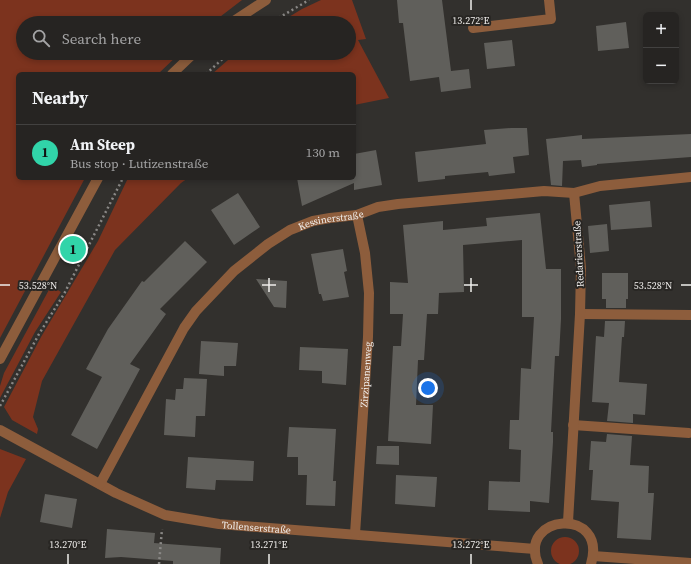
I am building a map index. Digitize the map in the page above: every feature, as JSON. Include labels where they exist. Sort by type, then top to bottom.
[{"type":"street","points":[[242,16],[266,0]]},
{"type":"street","points":[[473,28],[551,19],[549,0]]},
{"type":"street","points":[[174,72],[187,60]]},
{"type":"street","name":"Kessinerstraße","points":[[100,484],[170,352],[196,312],[215,289],[251,257],[290,230],[313,221],[357,216],[378,207],[398,204],[544,191],[574,193],[600,186],[691,177]]},
{"type":"street","points":[[0,359],[97,180]]},
{"type":"street","name":"Redarierstraße","points":[[568,522],[580,314],[581,268],[574,193]]},
{"type":"street","name":"Zirzipanenweg","points":[[355,534],[368,337],[369,293],[365,253],[357,216]]},
{"type":"street","points":[[580,314],[691,315]]},
{"type":"street","points":[[573,425],[689,433]]},
{"type":"street","name":"Tollenserstraße","points":[[0,430],[148,509],[165,515],[219,524],[535,550]]},
{"type":"street","points":[[538,564],[535,550],[537,540],[546,529],[559,523],[568,522],[585,530],[594,547],[592,560],[691,563]]},
{"type":"path","points":[[282,16],[309,0]]},
{"type":"path","points":[[208,72],[221,60]]},
{"type":"path","points":[[0,406],[39,334],[64,294],[122,180]]},
{"type":"path","points":[[159,564],[162,527],[165,515]]},
{"type":"shaded area","points":[[0,0],[242,0],[221,16],[16,16],[16,60],[173,60],[160,72],[16,72],[16,180],[84,180],[0,338]]},
{"type":"shaded area","points":[[321,0],[352,0],[366,39],[358,40],[389,98],[356,105],[356,72],[214,72],[228,60],[356,60],[356,16],[290,16]]},
{"type":"shaded area","points":[[127,180],[185,180],[115,250],[42,381],[33,417],[38,429],[37,434],[12,420],[4,407],[41,337],[98,241]]},
{"type":"shaded area","points":[[51,286],[61,292],[35,332],[0,398],[0,386],[4,373]]},
{"type":"shaded area","points":[[0,449],[26,459],[8,492],[0,518]]},
{"type":"shaded area","points":[[565,537],[575,541],[579,551],[575,561],[565,565],[555,561],[551,551],[555,541]]},
{"type":"building","points":[[397,0],[442,0],[451,71],[469,69],[471,88],[441,92],[439,77],[410,81],[403,23],[399,23]]},
{"type":"building","points":[[626,22],[629,48],[598,51],[596,26]]},
{"type":"building","points":[[512,40],[515,66],[487,69],[484,43]]},
{"type":"building","points":[[527,128],[529,155],[513,157],[515,173],[489,176],[488,172],[445,176],[445,179],[418,182],[415,152],[486,144],[484,130]]},
{"type":"building","points":[[691,134],[691,157],[597,164],[582,167],[581,160],[563,161],[562,186],[551,185],[546,139],[582,135],[582,139]]},
{"type":"building","points":[[376,150],[382,185],[354,190],[354,183],[302,206],[297,180],[356,180],[356,154]]},
{"type":"building","points":[[238,193],[260,227],[234,245],[211,210]]},
{"type":"building","points":[[650,201],[652,227],[611,230],[609,205]]},
{"type":"building","points":[[540,213],[546,269],[561,269],[561,319],[559,356],[555,356],[551,432],[553,432],[553,442],[549,503],[530,501],[530,512],[488,510],[489,481],[520,482],[521,450],[509,449],[510,420],[519,420],[521,368],[531,369],[534,317],[522,317],[522,240],[463,245],[464,292],[439,293],[438,314],[427,314],[424,360],[418,360],[416,405],[433,405],[431,444],[388,441],[393,346],[401,346],[403,314],[390,314],[390,282],[408,283],[403,225],[443,221],[443,230],[487,226],[486,218]]},
{"type":"building","points":[[607,224],[609,251],[590,253],[588,226]]},
{"type":"building","points":[[185,241],[207,262],[160,309],[166,314],[130,364],[140,369],[97,449],[71,435],[102,377],[86,369],[108,329],[142,281],[144,282]]},
{"type":"building","points":[[343,249],[347,271],[344,272],[349,297],[323,301],[321,294],[319,294],[311,254]]},
{"type":"building","points":[[602,273],[628,273],[628,299],[626,299],[626,308],[606,308],[606,299],[602,299]]},
{"type":"building","points":[[256,279],[287,281],[286,308],[274,307]]},
{"type":"building","points":[[605,321],[625,321],[624,337],[622,337],[619,382],[647,384],[645,415],[633,414],[633,423],[607,421],[609,403],[592,402],[596,336],[604,337]]},
{"type":"building","points":[[201,341],[238,343],[236,366],[224,366],[224,376],[199,374]]},
{"type":"building","points":[[300,347],[348,349],[346,385],[322,383],[322,371],[299,370]]},
{"type":"building","points":[[184,378],[207,379],[205,416],[196,416],[195,437],[164,435],[166,399],[175,400],[176,389],[183,389]]},
{"type":"building","points":[[289,427],[336,429],[333,481],[336,481],[335,506],[306,505],[307,475],[298,475],[298,457],[287,457]]},
{"type":"building","points":[[607,434],[632,436],[630,465],[649,466],[648,493],[654,493],[651,540],[617,538],[619,502],[591,500],[593,470],[589,470],[591,441],[606,442]]},
{"type":"building","points":[[377,446],[399,446],[399,465],[376,464]]},
{"type":"building","points":[[188,457],[254,461],[253,481],[216,480],[215,490],[186,488]]},
{"type":"building","points":[[396,475],[437,477],[435,507],[395,504]]},
{"type":"building","points":[[45,494],[77,499],[72,528],[40,522]]},
{"type":"building","points":[[107,529],[155,533],[154,543],[221,548],[220,564],[173,564],[173,561],[121,557],[105,558]]},
{"type":"place","name":"Am Steep","points":[[73,249]]}]
